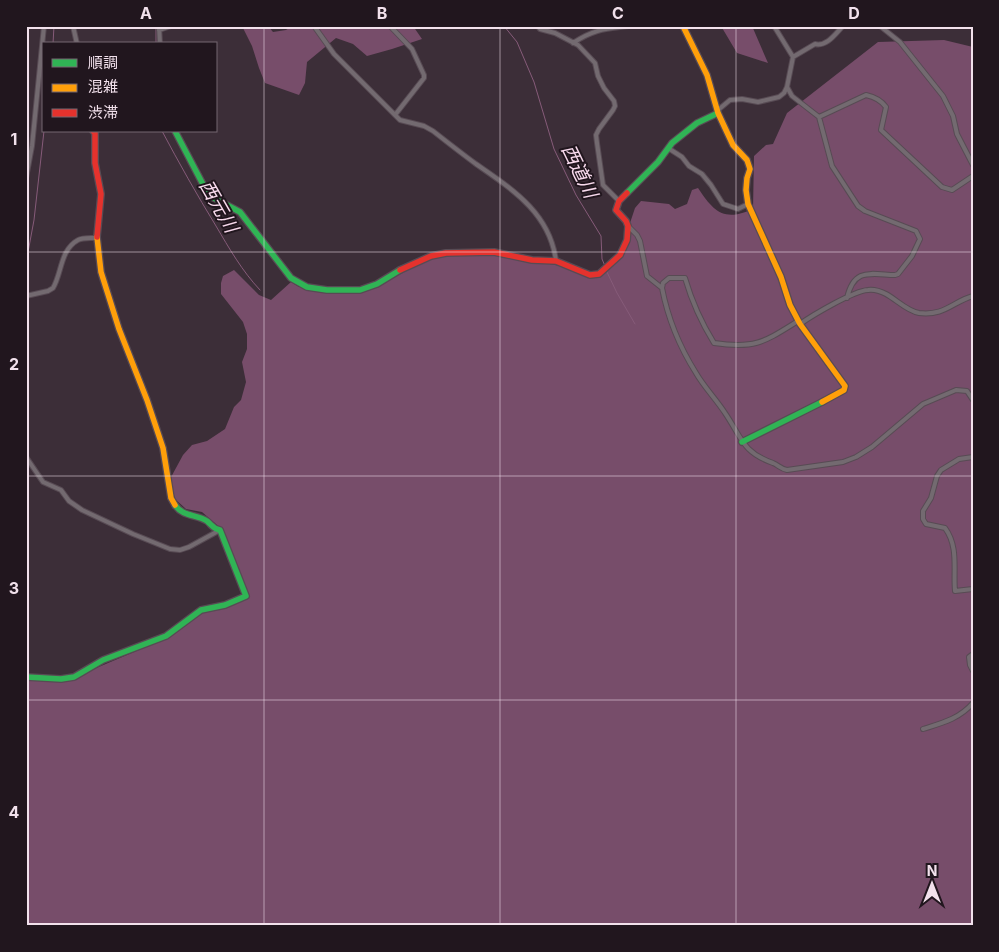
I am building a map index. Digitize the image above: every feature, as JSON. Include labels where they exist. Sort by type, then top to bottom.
[{"type":"street","points":[[42,42],[44,26]]},
{"type":"street","points":[[73,26],[77,42]]},
{"type":"street","points":[[160,42],[159,28],[171,26]]},
{"type":"street","points":[[314,26],[334,54],[400,120],[424,126],[433,131],[508,187],[530,206],[543,224],[555,253],[556,261]]},
{"type":"street","points":[[390,26],[412,49],[424,75],[424,78],[395,115]]},
{"type":"street","points":[[538,26],[540,29],[556,33],[578,45],[595,63],[598,76],[614,101],[615,106],[613,110],[596,135],[603,184],[620,201]]},
{"type":"street","points":[[573,43],[586,34],[603,28],[629,26]]},
{"type":"street","points":[[683,26],[708,75],[718,112],[733,144],[747,160],[750,169],[746,190],[748,204],[781,277],[790,305],[799,322],[832,369],[844,382],[845,389],[742,442]]},
{"type":"street","points":[[176,132],[207,192],[214,198],[240,212],[291,278],[307,287],[327,290],[360,290],[377,284],[407,266],[431,256],[446,253],[494,252],[532,260],[556,261],[590,275],[602,273],[620,255],[625,248],[627,240],[628,226],[626,220],[616,210],[620,201],[658,162],[667,148],[697,123],[718,112],[730,100],[742,99],[758,102],[779,97],[784,93],[793,57],[774,26]]},
{"type":"street","points":[[793,57],[815,44],[820,46],[843,26]]},
{"type":"street","points":[[880,26],[900,42],[943,96],[953,116],[957,134],[973,164]]},
{"type":"street","points":[[26,178],[32,146],[42,46]]},
{"type":"street","points":[[787,87],[792,96],[819,117],[832,166],[858,206],[865,211],[916,231],[920,240],[912,256],[898,274],[895,276],[859,276],[850,286],[847,298]]},
{"type":"street","points":[[819,117],[866,95],[872,96],[882,101],[886,108],[881,130],[942,186],[952,190],[973,176]]},
{"type":"street","points":[[94,132],[96,149],[95,163],[101,194],[97,238],[101,272],[119,329],[147,400],[162,448],[169,492],[174,506],[182,513],[206,521],[215,530],[220,530]]},
{"type":"street","points":[[667,148],[682,157],[689,166],[702,174],[723,204],[738,209],[748,204]]},
{"type":"street","points":[[628,226],[638,235],[647,276],[662,288]]},
{"type":"street","points":[[26,296],[53,288],[66,252],[72,245],[79,239],[97,238]]},
{"type":"street","points":[[973,296],[946,310],[918,312],[908,309],[878,290],[866,290],[762,342],[751,345],[714,343],[699,317],[685,278],[669,278],[663,283],[662,288],[674,334],[696,373],[725,413],[742,442],[756,455],[786,470],[842,462],[856,457],[872,447],[923,404],[960,389],[967,391],[973,400]]},
{"type":"street","points":[[26,457],[43,482],[61,490],[69,501],[82,510],[170,549],[185,549],[220,530]]},
{"type":"street","points":[[973,457],[959,459],[941,470],[937,476],[933,495],[922,516],[928,525],[945,528],[951,539],[954,550],[955,591],[973,589]]},
{"type":"street","points":[[26,677],[61,679],[74,677],[103,660],[166,636],[201,610],[244,598],[246,593],[238,578],[220,530]]},
{"type":"street","points":[[973,654],[969,661],[973,671]]},
{"type":"street","points":[[923,729],[960,716],[973,703]]},
{"type":"shaded area","points":[[242,26],[268,26],[273,32],[286,30],[292,26],[413,26],[422,39],[367,56],[353,44],[336,38],[307,62],[305,83],[299,95],[265,83],[252,46]]},
{"type":"shaded area","points":[[721,26],[752,26],[768,63],[737,53]]},
{"type":"shaded area","points":[[944,40],[973,47],[973,926],[26,926],[26,679],[68,680],[167,638],[203,611],[245,599],[223,530],[202,512],[186,509],[175,499],[170,479],[183,455],[192,445],[207,441],[225,429],[234,407],[241,400],[246,382],[242,362],[247,349],[247,334],[243,322],[221,294],[223,276],[234,270],[259,295],[271,300],[291,282],[299,287],[358,292],[414,265],[439,256],[494,254],[561,266],[587,277],[598,275],[613,266],[624,253],[630,239],[629,226],[635,208],[641,201],[669,204],[675,209],[687,204],[692,190],[698,188],[709,203],[721,212],[734,215],[753,209],[754,156],[766,145],[773,144],[787,113],[878,42]]},
{"type":"waterway","points":[[53,42],[54,26]]},
{"type":"waterway","name":"西元川","points":[[156,26],[156,42]]},
{"type":"waterway","name":"西道川","points":[[504,26],[517,42],[534,82],[554,149],[576,195],[601,236],[602,259],[605,266]]},
{"type":"waterway","points":[[26,263],[34,220],[44,132]]},
{"type":"waterway","name":"西元川","points":[[163,132],[231,251],[260,290]]},
{"type":"waterway","name":"西道川","points":[[606,270],[635,324]]},
{"type":"traffic: fast","points":[[627,193],[658,162],[672,143],[697,123],[718,113]]},
{"type":"traffic: fast","points":[[176,132],[207,192],[214,198],[240,212],[291,278],[307,287],[327,290],[360,290],[377,284],[400,270]]},
{"type":"traffic: fast","points":[[742,442],[822,402]]},
{"type":"traffic: fast","points":[[26,677],[61,679],[74,677],[103,660],[166,636],[201,610],[225,605],[246,596],[220,530],[214,528],[203,519],[182,512],[175,505]]},
{"type":"traffic: slow","points":[[683,26],[707,75],[718,113],[733,145],[747,160],[750,169],[746,190],[748,204],[781,277],[790,305],[800,324],[845,386],[844,390],[822,402]]},
{"type":"traffic: slow","points":[[97,237],[101,272],[119,329],[147,400],[163,448],[171,498],[175,505]]},
{"type":"traffic: jam","points":[[94,132],[95,163],[101,194],[97,237]]},
{"type":"traffic: jam","points":[[400,270],[431,256],[446,253],[494,252],[532,260],[556,261],[590,275],[599,274],[620,255],[627,240],[628,226],[616,210],[619,201],[627,193]]}]
